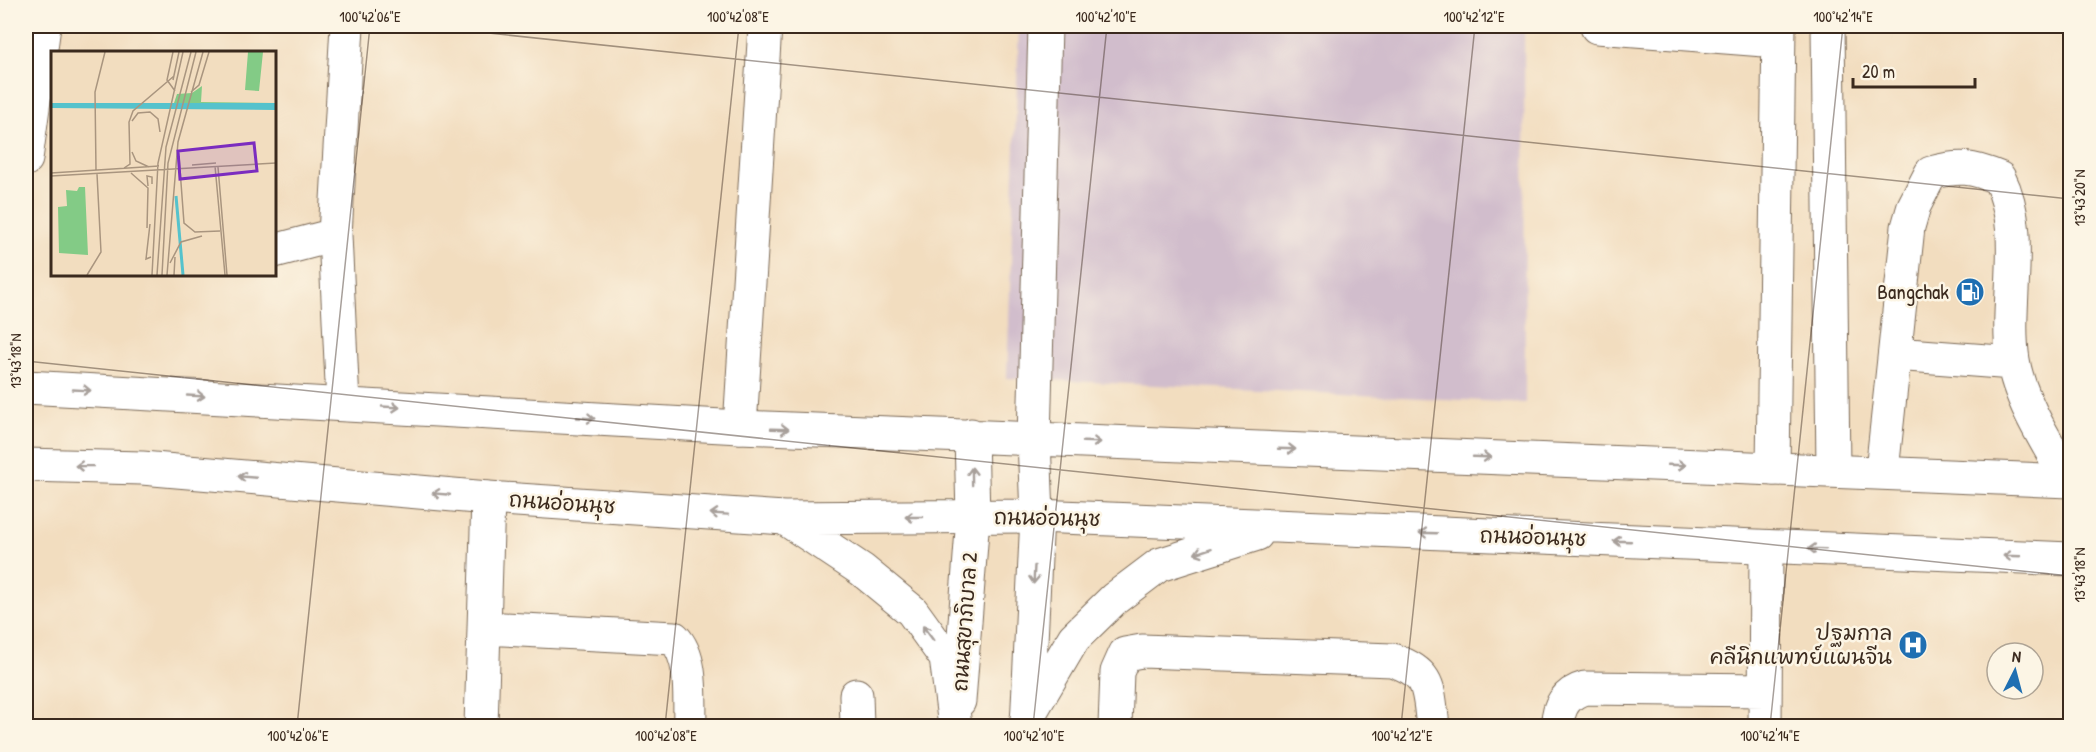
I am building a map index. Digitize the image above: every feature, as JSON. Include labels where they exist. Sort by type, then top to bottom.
[{"type":"main road","points":[[26,159],[44,26]]},
{"type":"main road","points":[[343,404],[335,235],[347,26]]},
{"type":"main road","points":[[740,427],[765,26]]},
{"type":"main road","points":[[1027,722],[1037,516],[1034,439],[1045,26]]},
{"type":"main road","points":[[1828,26],[1833,470]]},
{"type":"main road","points":[[1597,27],[1778,33],[1773,469]]},
{"type":"main road","points":[[1882,471],[1908,227],[1914,206],[1931,173],[1954,166],[1977,169],[1999,178],[2007,193],[2012,227],[2011,342],[2013,363],[2041,430],[2070,481]]},
{"type":"main road","points":[[276,250],[335,235]]},
{"type":"main road","points":[[1895,354],[2013,363]]},
{"type":"main road","points":[[26,387],[740,427],[1773,469],[1882,471],[2070,481]]},
{"type":"main road","name":"ถนนสุขาภิบาล 2","points":[[956,726],[973,517],[971,435]]},
{"type":"main road","name":"ถนนอ่อนนุช","points":[[26,465],[142,468],[488,498],[784,518],[1037,516],[2070,559]]},
{"type":"main road","points":[[481,726],[488,498]]},
{"type":"main road","points":[[784,518],[862,570],[912,611],[946,658],[956,726]]},
{"type":"main road","points":[[1027,722],[1074,638],[1114,599],[1159,565],[1278,527]]},
{"type":"main road","points":[[1765,726],[1766,547]]},
{"type":"main road","points":[[484,628],[674,638],[681,645],[686,658],[690,726]]},
{"type":"main road","points":[[1115,726],[1117,672],[1125,654],[1142,651],[1392,660],[1413,667],[1427,682],[1433,726]]},
{"type":"main road","points":[[1558,726],[1561,704],[1573,691],[1585,688],[1765,690]]},
{"type":"main road","points":[[856,694],[857,726]]},
{"type":"shaded area","points":[[1019,26],[1524,26],[1525,403],[1007,378]]},
{"type":"place","name":"Bangchak","points":[[1970,292]]},
{"type":"place","name":"ปฐมกาล คลีนิกแพทย์แผนจีน","points":[[1913,645]]}]
